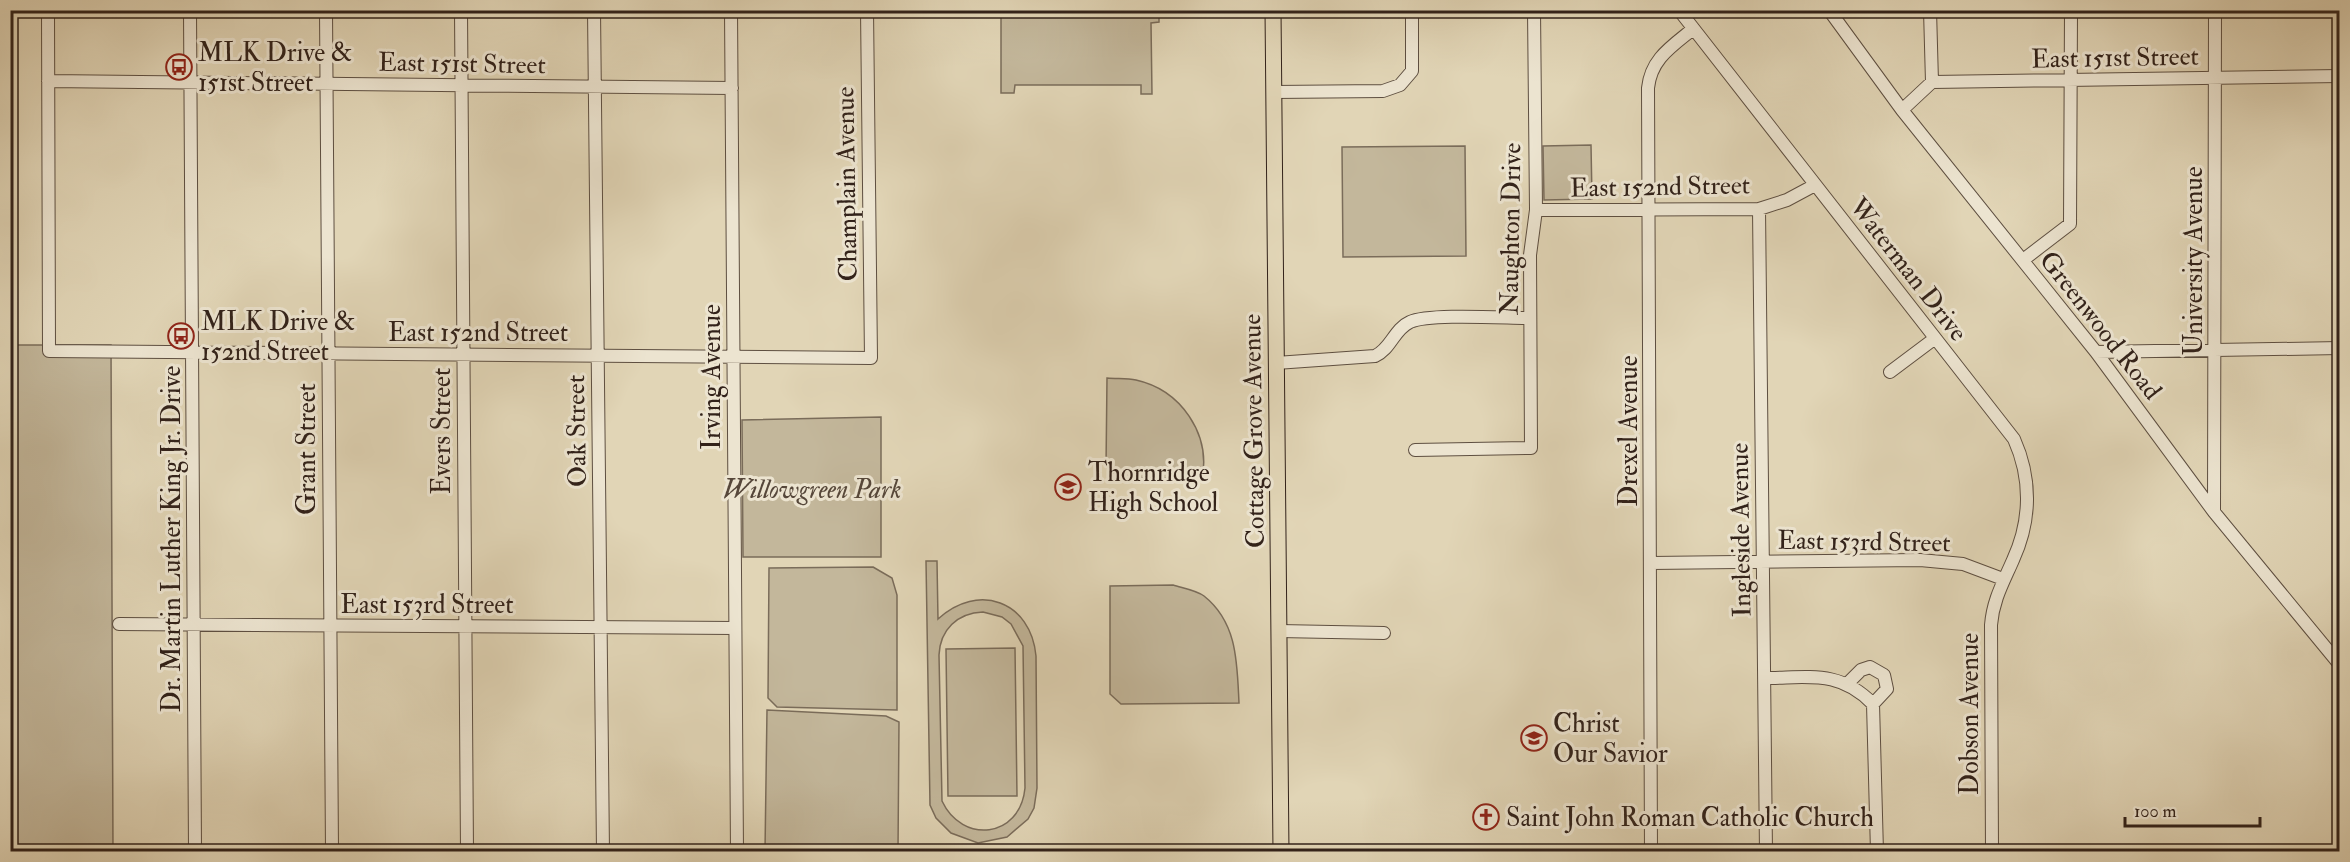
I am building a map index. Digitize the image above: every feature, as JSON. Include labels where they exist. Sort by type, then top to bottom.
[{"type":"main road","name":"Cottage Grove Avenue","points":[[1273,10],[1281,852]]},
{"type":"street","points":[[48,10],[48,81]]},
{"type":"street","name":"Dr. Martin Luther King Jr. Drive","points":[[190,10],[195,852]]},
{"type":"street","name":"Grant Street","points":[[326,10],[332,852]]},
{"type":"street","name":"Evers Street","points":[[460,10],[467,852]]},
{"type":"street","name":"Oak Street","points":[[594,10],[603,852]]},
{"type":"street","name":"Irving Avenue","points":[[731,10],[737,852]]},
{"type":"street","name":"Champlain Avenue","points":[[867,10],[871,358]]},
{"type":"street","points":[[1274,92],[1383,91],[1400,84],[1412,71],[1412,10]]},
{"type":"street","name":"Naughton Drive","points":[[1415,450],[1531,448],[1530,255],[1536,210],[1534,10]]},
{"type":"street","name":"Waterman Drive","points":[[1678,10],[2014,439],[2022,455],[2027,493],[2024,534],[2003,579]]},
{"type":"street","name":"Greenwood Road","points":[[1829,10],[1902,110],[2096,352],[2214,512],[2340,665]]},
{"type":"street","points":[[1902,110],[1932,82],[1930,10]]},
{"type":"street","points":[[2023,260],[2070,224],[2071,10]]},
{"type":"street","name":"University Avenue","points":[[2214,512],[2215,10]]},
{"type":"street","name":"Drexel Avenue","points":[[1651,852],[1649,76],[1661,55],[1693,29]]},
{"type":"street","name":"East 151st Street","points":[[1932,82],[2340,76]]},
{"type":"street","name":"East 151st Street","points":[[48,81],[732,88]]},
{"type":"street","name":"East 152nd Street","points":[[48,81],[49,351],[871,358]]},
{"type":"street","name":"East 152nd Street","points":[[1536,210],[1759,209],[1786,200],[1815,185]]},
{"type":"street","name":"Ingleside Avenue","points":[[1759,209],[1766,852]]},
{"type":"street","points":[[1276,363],[1375,356],[1383,352],[1400,329],[1418,319],[1530,318]]},
{"type":"street","points":[[1890,372],[1934,339]]},
{"type":"street","points":[[2096,352],[2340,348]]},
{"type":"street","name":"East 153rd Street","points":[[1651,563],[1943,561],[1974,568],[2003,579]]},
{"type":"street","name":"Dobson Avenue","points":[[1992,852],[1990,641],[1993,606],[2003,579]]},
{"type":"street","name":"East 153rd Street","points":[[119,624],[735,628]]},
{"type":"street","points":[[1279,631],[1384,633]]},
{"type":"street","points":[[1848,683],[1860,670],[1870,667],[1884,675],[1887,689],[1873,704]]},
{"type":"street","points":[[1764,678],[1828,678],[1848,683],[1873,704],[1877,852]]},
{"type":"green space","points":[[1001,11],[1011,11],[1012,15],[1159,14],[1159,22],[1151,23],[1152,94],[1141,94],[1141,85],[1015,85],[1014,93],[1001,93]]},
{"type":"green space","points":[[1591,145],[1592,199],[1544,200],[1543,146]]},
{"type":"green space","points":[[1465,146],[1466,256],[1343,257],[1342,147]]},
{"type":"green space","points":[[11,345],[111,345],[113,851],[11,852]]},
{"type":"green space","points":[[1107,378],[1133,379],[1152,385],[1167,393],[1179,404],[1189,416],[1202,446],[1204,462],[1202,479],[1118,477],[1106,467]]},
{"type":"green space","name":"Willowgreen Park","points":[[881,417],[881,557],[743,557],[742,420]]},
{"type":"green space","points":[[926,561],[937,561],[938,619],[953,608],[969,601],[985,600],[1000,603],[1013,610],[1024,622],[1032,637],[1036,656],[1037,788],[1034,808],[1028,819],[1007,837],[978,843],[951,833],[936,818],[930,805]],"holes":[[[983,612],[1002,617],[1011,624],[1023,646],[1025,788],[1021,805],[1013,818],[1002,826],[989,830],[976,829],[963,824],[951,815],[942,801],[940,646],[947,631],[958,619]]]},
{"type":"green space","points":[[873,567],[892,578],[897,595],[897,710],[777,707],[768,698],[769,568]]},
{"type":"green space","points":[[1173,585],[1204,596],[1224,619],[1234,645],[1239,703],[1121,704],[1110,694],[1110,586]]},
{"type":"green space","points":[[1015,648],[1017,796],[948,796],[946,649]]},
{"type":"green space","points":[[767,710],[886,716],[899,722],[898,851],[765,851]]},
{"type":"place","name":"MLK Drive & 151st Street","points":[[179,67]]},
{"type":"place","name":"MLK Drive & 152nd Street","points":[[181,336]]},
{"type":"place","name":"Thornridge High School","points":[[1068,487]]},
{"type":"place","name":"Christ Our Savior","points":[[1534,738]]},
{"type":"place","name":"Saint John Roman Catholic Church","points":[[1486,817]]}]
